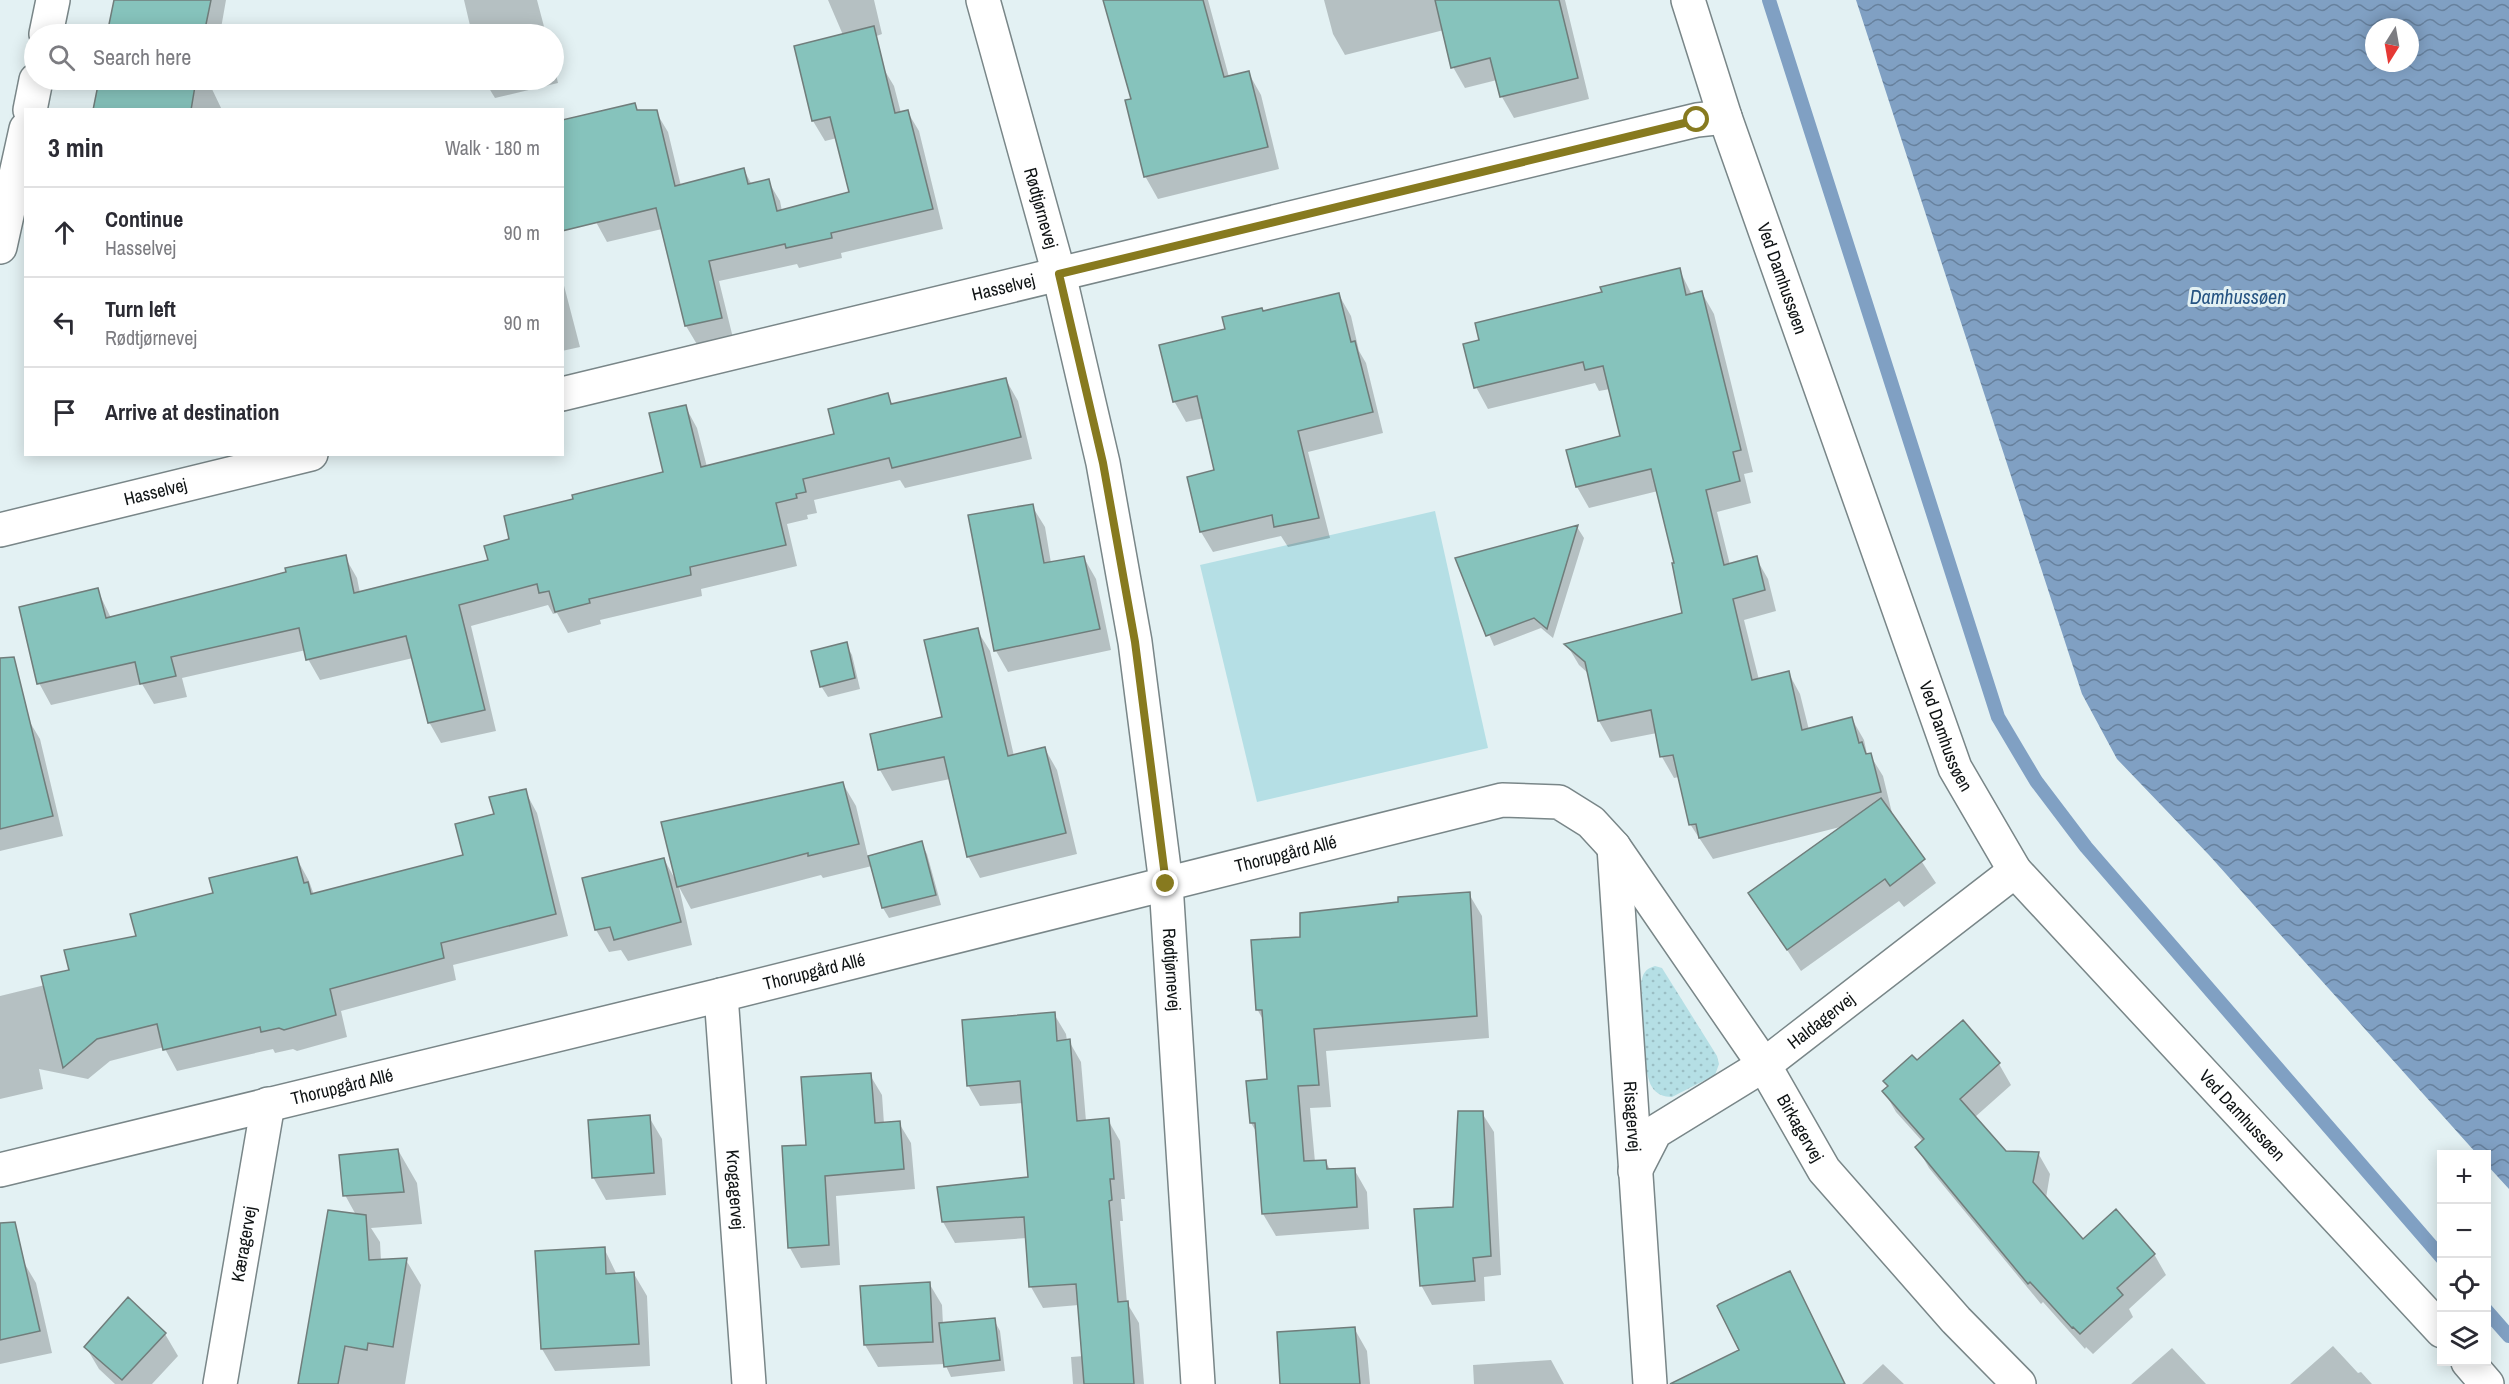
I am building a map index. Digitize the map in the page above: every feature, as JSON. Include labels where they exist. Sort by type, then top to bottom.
[{"type":"street","points":[[48,24],[53,0]]},
{"type":"street","name":"Rødtjørnevej","points":[[983,0],[1059,274],[1103,463],[1135,642],[1166,884],[1198,1384]]},
{"type":"street","name":"Ved Damhussøen","points":[[1688,0],[1725,117],[1955,768],[2015,871],[2437,1326]]},
{"type":"street","points":[[30,108],[34,90]]},
{"type":"street","name":"Hasselvej","points":[[564,394],[1697,120],[1725,117]]},
{"type":"street","points":[[0,247],[24,138]]},
{"type":"street","name":"Hasselvej","points":[[0,530],[303,456]]},
{"type":"street","name":"Thorupgård Allé","points":[[0,1170],[721,995],[1502,800],[1559,802],[1592,822],[1614,847]]},
{"type":"street","name":"Birkagervej","points":[[1614,847],[1764,1065],[1824,1170],[1956,1320],[2019,1384]]},
{"type":"street","name":"Risagervej","points":[[1614,847],[1650,1384]]},
{"type":"street","name":"Haldagervej","points":[[1635,1171],[1655,1132],[1764,1065],[2015,871]]},
{"type":"street","name":"Krogagervej","points":[[721,995],[748,1384]]},
{"type":"street","name":"Kæragervej","points":[[220,1384],[268,1104]]},
{"type":"street","points":[[2471,1366],[2487,1384]]},
{"type":"shaded area","points":[[1435,511],[1488,748],[1257,802],[1200,565]]},
{"type":"shaded area","points":[[1655,966],[1662,968],[1717,1056],[1719,1064],[1715,1075],[1672,1097],[1660,1095],[1652,1087],[1646,1066],[1641,983],[1645,972]]},
{"type":"water","name":"Damhussøen","points":[[1856,0],[2509,0],[2509,1189],[2491,1169],[2491,1150],[2473,1150],[2209,855],[2117,759],[2082,694]]},
{"type":"building","points":[[114,0],[211,0],[206,24],[109,24]]},
{"type":"building","points":[[1103,0],[1203,0],[1224,77],[1249,71],[1268,147],[1144,177],[1125,100],[1131,99]]},
{"type":"building","points":[[1435,0],[1559,0],[1578,78],[1500,97],[1490,58],[1451,68]]},
{"type":"building","points":[[874,26],[895,113],[908,110],[933,209],[831,233],[832,238],[786,248],[785,244],[709,261],[722,318],[685,326],[656,208],[564,231],[564,120],[635,103],[637,110],[657,110],[675,186],[744,168],[748,184],[769,179],[777,211],[849,192],[830,117],[812,121],[794,46]]},
{"type":"building","points":[[97,90],[194,90],[191,108],[93,108]]},
{"type":"building","points":[[1680,268],[1686,295],[1702,291],[1741,450],[1733,452],[1740,481],[1706,490],[1724,565],[1757,556],[1765,590],[1733,599],[1752,680],[1789,671],[1802,730],[1852,717],[1859,743],[1862,742],[1866,754],[1871,753],[1881,792],[1699,838],[1696,824],[1689,825],[1673,755],[1660,757],[1651,710],[1598,721],[1585,662],[1564,644],[1682,613],[1672,563],[1674,563],[1651,469],[1576,487],[1566,450],[1620,436],[1603,366],[1585,370],[1583,362],[1474,388],[1463,344],[1479,340],[1475,323],[1602,292],[1600,287]]},
{"type":"building","points":[[1339,293],[1351,342],[1355,341],[1373,412],[1298,431],[1319,518],[1274,527],[1272,515],[1200,532],[1187,477],[1214,470],[1197,396],[1173,402],[1159,345],[1225,329],[1222,317],[1262,308],[1263,311]]},
{"type":"building","points":[[1006,378],[1021,437],[892,468],[889,458],[803,479],[806,492],[796,494],[797,498],[776,503],[786,545],[690,567],[691,575],[589,599],[590,603],[555,612],[549,591],[539,593],[537,584],[459,605],[485,710],[428,723],[406,636],[306,660],[299,628],[171,657],[176,676],[140,684],[135,662],[37,684],[19,607],[98,588],[106,618],[286,572],[285,568],[346,555],[354,593],[488,560],[484,546],[509,539],[504,516],[573,499],[572,495],[663,472],[649,413],[686,405],[701,467],[834,434],[828,409],[888,393],[891,404]]},
{"type":"building","points":[[1033,504],[1044,563],[1084,556],[1100,629],[994,651],[968,515]]},
{"type":"building","points":[[1578,525],[1547,629],[1534,618],[1486,636],[1455,558]]},
{"type":"building","points":[[978,628],[1008,756],[1045,747],[1066,833],[967,857],[944,757],[878,770],[870,734],[942,717],[924,640]]},
{"type":"building","points":[[847,642],[855,678],[820,687],[811,651]]},
{"type":"building","points":[[14,657],[53,816],[0,829],[0,658]]},
{"type":"building","points":[[843,782],[859,844],[808,856],[808,853],[677,887],[661,822]]},
{"type":"building","points":[[526,789],[556,914],[441,943],[444,958],[330,989],[336,1015],[284,1030],[279,1028],[261,1032],[260,1027],[163,1050],[157,1024],[97,1039],[63,1068],[41,976],[69,970],[64,950],[136,936],[130,914],[213,893],[209,878],[297,857],[304,883],[308,882],[311,894],[463,855],[455,824],[494,814],[489,797]]},
{"type":"building","points":[[1881,798],[1925,859],[1890,886],[1885,879],[1787,950],[1748,893]]},
{"type":"building","points":[[922,841],[936,895],[882,908],[868,856]]},
{"type":"building","points":[[664,858],[681,922],[614,940],[610,927],[595,930],[582,878]]},
{"type":"building","points":[[1470,892],[1477,1016],[1314,1029],[1319,1085],[1298,1086],[1304,1161],[1326,1160],[1327,1169],[1355,1168],[1357,1207],[1262,1214],[1255,1123],[1250,1123],[1246,1081],[1267,1079],[1262,1010],[1256,1010],[1251,940],[1300,937],[1300,913],[1398,902],[1398,897]]},
{"type":"building","points":[[1055,1012],[1057,1041],[1070,1039],[1077,1121],[1109,1118],[1114,1179],[1110,1179],[1112,1200],[1109,1201],[1118,1302],[1128,1301],[1134,1384],[1084,1384],[1076,1284],[1029,1287],[1024,1217],[942,1222],[937,1187],[1028,1177],[1020,1081],[967,1086],[962,1020]]},
{"type":"building","points":[[1963,1020],[2000,1063],[1960,1099],[2006,1151],[2039,1152],[2033,1182],[2083,1239],[2116,1209],[2155,1254],[2117,1288],[2123,1295],[2080,1334],[2030,1282],[2028,1284],[1915,1147],[1924,1139],[1882,1091],[1888,1086],[1883,1081],[1912,1055],[1917,1060]]},
{"type":"building","points":[[871,1073],[875,1123],[900,1121],[904,1169],[825,1176],[829,1245],[788,1248],[782,1146],[806,1145],[801,1077]]},
{"type":"building","points":[[1458,1111],[1483,1111],[1491,1256],[1473,1258],[1475,1281],[1420,1286],[1414,1209],[1453,1207]]},
{"type":"building","points":[[650,1115],[654,1173],[592,1178],[588,1120]]},
{"type":"building","points":[[398,1149],[404,1192],[343,1196],[339,1155]]},
{"type":"building","points":[[328,1210],[366,1215],[369,1260],[407,1258],[393,1347],[368,1343],[367,1350],[345,1346],[338,1384],[298,1384]]},
{"type":"building","points":[[15,1222],[40,1331],[0,1340],[0,1223]]},
{"type":"building","points":[[605,1247],[606,1274],[634,1272],[639,1344],[541,1349],[535,1251]]},
{"type":"building","points":[[1790,1271],[1845,1384],[1670,1384],[1739,1350],[1717,1306],[1719,1304]]},
{"type":"building","points":[[930,1282],[933,1342],[864,1345],[860,1286]]},
{"type":"building","points":[[128,1297],[166,1333],[122,1380],[84,1347]]},
{"type":"building","points":[[995,1318],[1000,1360],[944,1367],[939,1323]]},
{"type":"building","points":[[1355,1327],[1360,1384],[1280,1384],[1277,1332]]},
{"type":"waterway","points":[[1769,0],[1998,717],[2036,781],[2086,847],[2437,1252]]},
{"type":"waterway","points":[[2488,1312],[2509,1336]]},
{"type":"route","points":[[1166,884],[1135,642],[1103,463],[1059,274],[1697,120]]}]
